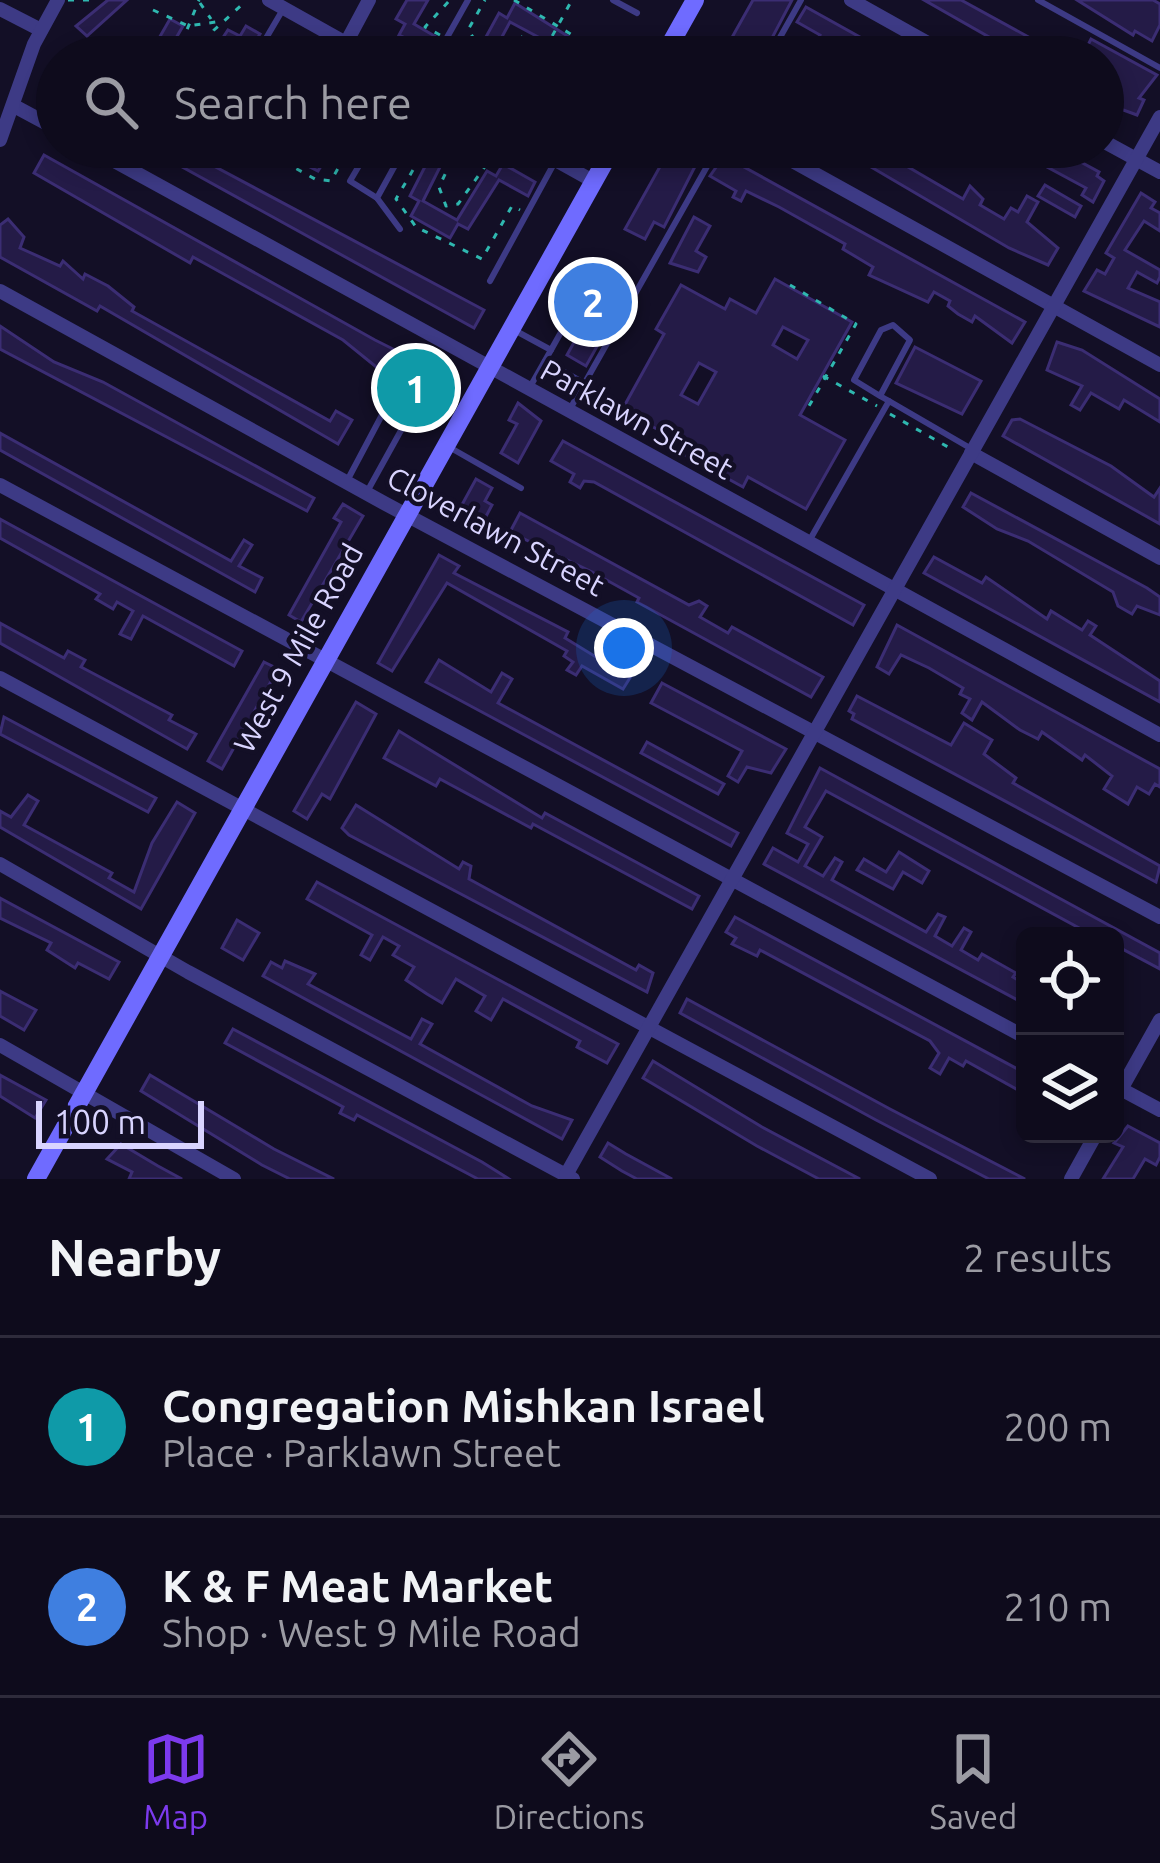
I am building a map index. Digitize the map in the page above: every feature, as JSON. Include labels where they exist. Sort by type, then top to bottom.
[{"type":"main road","points":[[675,36],[695,0]]},
{"type":"main road","name":"West 9 Mile Road","points":[[36,1179],[601,168]]},
{"type":"street","points":[[39,36],[62,0]]},
{"type":"street","points":[[350,36],[369,0]]},
{"type":"street","points":[[850,0],[915,36]]},
{"type":"street","points":[[276,4],[333,36]]},
{"type":"street","points":[[0,9],[41,29]]},
{"type":"street","points":[[0,140],[36,45]]},
{"type":"street","points":[[16,107],[36,118]]},
{"type":"street","points":[[0,864],[569,1177],[967,452],[1160,117]]},
{"type":"street","points":[[1124,152],[1160,172]]},
{"type":"street","name":"Parklawn Street","points":[[127,168],[1160,735]]},
{"type":"street","points":[[577,168],[593,181]]},
{"type":"street","points":[[804,168],[1160,365]]},
{"type":"street","name":"Cloverlawn Street","points":[[0,291],[1160,917]]},
{"type":"street","points":[[967,452],[1160,558]]},
{"type":"street","points":[[0,485],[1021,1035]]},
{"type":"street","points":[[0,678],[930,1179]]},
{"type":"street","points":[[1124,1079],[1160,1020]]},
{"type":"street","points":[[0,1045],[234,1179]]},
{"type":"street","points":[[1124,1094],[1160,1110]]},
{"type":"street","points":[[1071,1179],[1091,1143]]},
{"type":"lane","points":[[448,36],[468,0]]},
{"type":"lane","points":[[613,0],[637,14]]},
{"type":"lane","points":[[782,36],[802,0]]},
{"type":"lane","points":[[1038,0],[1103,36]]},
{"type":"lane","points":[[263,36],[276,4]]},
{"type":"lane","points":[[1124,48],[1160,68]]},
{"type":"lane","points":[[358,168],[350,181],[377,198],[400,229]]},
{"type":"lane","points":[[377,198],[394,168]]},
{"type":"lane","points":[[490,280],[552,168]]},
{"type":"lane","points":[[569,412],[706,168]]},
{"type":"lane","points":[[529,390],[566,325]]},
{"type":"lane","points":[[880,396],[910,340],[893,325],[880,330],[854,380],[967,452]]},
{"type":"lane","points":[[511,328],[551,350]]},
{"type":"lane","points":[[545,361],[579,380]]},
{"type":"lane","points":[[808,543],[889,401]]},
{"type":"lane","points":[[350,476],[383,413],[404,424],[369,487]]},
{"type":"lane","points":[[446,446],[521,488]]},
{"type":"path","points":[[62,0],[92,0]]},
{"type":"path","points":[[514,0],[576,36]]},
{"type":"path","points":[[552,36],[572,0]]},
{"type":"path","points":[[199,1],[212,20]]},
{"type":"path","points":[[184,36],[199,1]]},
{"type":"path","points":[[213,36],[245,2]]},
{"type":"path","points":[[153,10],[188,26],[223,21]]},
{"type":"path","points":[[295,168],[331,182],[338,168]]},
{"type":"path","points":[[414,168],[396,199],[416,226],[482,260],[512,206],[527,214]]},
{"type":"path","points":[[448,168],[439,187],[441,203],[458,204],[480,168]]},
{"type":"path","points":[[790,284],[856,322],[805,413]]},
{"type":"path","points":[[825,376],[879,407]]},
{"type":"path","points":[[890,414],[967,452]]},
{"type":"building","points":[[108,0],[127,0],[87,36],[76,26]]},
{"type":"building","points":[[407,0],[428,0],[414,24],[435,36],[401,36],[405,24],[396,19]]},
{"type":"building","points":[[753,0],[792,0],[773,36],[733,36]]},
{"type":"building","points":[[924,0],[961,0],[1027,36],[987,36]]},
{"type":"building","points":[[1077,0],[1153,0],[1160,4],[1160,25],[1152,41],[1135,31],[1133,35]]},
{"type":"building","points":[[515,3],[567,36],[536,36],[510,22],[502,36],[486,36],[499,13],[507,18]]},
{"type":"building","points":[[806,7],[858,36],[820,36],[797,22]]},
{"type":"building","points":[[170,19],[183,26],[177,36],[160,36]]},
{"type":"building","points":[[246,26],[260,34],[259,36],[240,36]]},
{"type":"building","points":[[1124,57],[1157,75],[1139,98],[1144,100],[1137,115],[1124,110]]},
{"type":"building","points":[[37,168],[67,168],[393,349],[380,370],[343,340],[193,257],[190,263],[34,173]]},
{"type":"building","points":[[184,168],[217,168],[484,310],[474,328]]},
{"type":"building","points":[[424,168],[440,168],[423,201],[457,220],[487,171],[496,176],[501,168],[510,168],[535,182],[528,196],[499,180],[468,229],[458,224],[450,238],[411,216],[419,201],[410,196]]},
{"type":"building","points":[[659,168],[694,168],[664,227],[654,222],[645,239],[625,229]]},
{"type":"building","points":[[716,168],[746,168],[1025,322],[1012,343],[975,316],[972,322],[958,314],[948,306],[950,301],[934,292],[928,302],[869,275],[873,267],[843,249],[845,244],[746,191],[741,201],[733,197],[736,191],[710,176]]},
{"type":"building","points":[[873,168],[910,168],[963,199],[970,186],[983,199],[980,205],[1004,219],[1011,208],[1018,212],[1027,196],[1038,202],[1027,222],[1058,248],[1048,265],[1009,248]]},
{"type":"building","points":[[1049,168],[1099,172],[1097,176],[1104,181],[1093,202],[1082,195],[1086,188]]},
{"type":"building","points":[[1045,185],[1081,206],[1075,217],[1038,196]]},
{"type":"building","points":[[1141,193],[1155,202],[1151,208],[1160,213],[1160,231],[1144,221],[1125,250],[1160,270],[1160,277],[1157,283],[1137,272],[1128,288],[1160,302],[1160,327],[1084,291],[1097,270],[1105,274],[1114,258],[1106,253]]},
{"type":"building","points":[[694,217],[710,226],[696,251],[706,257],[698,272],[670,263]]},
{"type":"building","points":[[8,219],[24,237],[20,248],[60,266],[63,261],[83,279],[85,274],[108,286],[134,307],[132,311],[330,421],[336,411],[352,420],[338,444],[100,306],[97,311],[0,257],[0,225]]},
{"type":"building","points":[[598,278],[627,293],[586,366],[567,355],[582,328],[573,323]]},
{"type":"building","points":[[775,279],[852,322],[800,415],[845,440],[806,509],[748,477],[743,487],[681,453],[686,445],[622,410],[664,334],[656,329],[681,285],[725,309],[730,299],[756,313]],"holes":[[[783,327],[808,340],[797,359],[773,345]],[[699,363],[716,372],[698,404],[681,395]]]},
{"type":"building","points":[[0,326],[54,362],[103,382],[314,498],[307,511],[0,349]]},
{"type":"building","points":[[1057,342],[1082,350],[1160,399],[1160,422],[1124,400],[1119,409],[1091,393],[1080,410],[1071,405],[1082,386],[1047,370]]},
{"type":"building","points":[[915,347],[981,381],[962,414],[896,383]]},
{"type":"building","points":[[416,356],[444,372],[416,421],[388,405]]},
{"type":"building","points":[[518,403],[541,421],[518,463],[501,453],[517,424],[509,420]]},
{"type":"building","points":[[1020,419],[1111,466],[1154,497],[1160,488],[1160,524],[1003,436],[1012,420]]},
{"type":"building","points":[[0,433],[231,561],[244,540],[252,545],[239,566],[262,578],[255,592],[0,450]]},
{"type":"building","points":[[563,441],[864,605],[853,625],[594,482],[584,481],[580,488],[570,482],[574,474],[551,461]]},
{"type":"building","points":[[476,479],[492,488],[485,501],[492,505],[483,522],[458,512]]},
{"type":"building","points":[[971,493],[1147,588],[1160,597],[1160,615],[1137,606],[1132,614],[1118,606],[1113,592],[1028,541],[997,529],[963,507]]},
{"type":"building","points":[[343,504],[363,516],[301,622],[289,615],[341,522],[334,518]]},
{"type":"building","points":[[520,513],[689,605],[699,601],[707,606],[700,617],[728,633],[732,627],[823,677],[811,697],[637,602],[639,598],[592,572],[510,532]]},
{"type":"building","points":[[0,519],[242,651],[234,666],[143,616],[131,639],[120,634],[133,611],[117,602],[113,609],[96,599],[100,594],[0,538]]},
{"type":"building","points":[[439,555],[459,566],[454,573],[568,632],[565,638],[609,665],[615,654],[625,660],[621,666],[633,673],[623,689],[582,666],[576,675],[567,670],[573,662],[564,656],[567,651],[447,583],[392,671],[378,663]]},
{"type":"building","points":[[934,557],[982,583],[986,577],[1047,619],[1051,611],[1082,630],[1088,621],[1096,626],[1090,635],[1160,681],[1160,702],[924,573]]},
{"type":"building","points":[[0,623],[64,658],[68,651],[85,660],[81,667],[172,715],[169,720],[196,734],[187,749],[0,643]]},
{"type":"building","points":[[897,625],[1160,769],[1160,787],[1155,784],[1149,794],[1137,787],[1128,804],[1104,789],[1112,776],[1085,755],[1082,760],[1042,732],[1038,739],[1020,730],[982,702],[972,720],[962,713],[970,699],[960,694],[963,688],[929,668],[901,655],[889,674],[877,667]]},
{"type":"building","points":[[439,660],[491,692],[502,673],[512,679],[498,703],[738,833],[731,846],[426,682]]},
{"type":"building","points":[[264,662],[278,669],[222,769],[208,761]]},
{"type":"building","points":[[662,683],[786,749],[771,773],[747,767],[738,782],[728,776],[742,751],[651,703]]},
{"type":"building","points":[[857,696],[951,745],[964,723],[992,740],[984,754],[1016,778],[1013,783],[1160,866],[1156,882],[852,719],[854,714],[849,711]]},
{"type":"building","points":[[356,702],[376,714],[330,799],[322,794],[307,819],[294,811]]},
{"type":"building","points":[[4,717],[156,798],[148,812],[0,734]]},
{"type":"building","points":[[399,731],[542,818],[545,813],[699,896],[692,909],[533,824],[531,828],[440,779],[436,786],[384,758]]},
{"type":"building","points":[[647,742],[724,784],[718,794],[641,753]]},
{"type":"building","points":[[820,768],[1112,927],[1077,927],[826,791],[805,827],[822,837],[805,866],[823,876],[835,858],[842,862],[832,880],[926,932],[938,914],[945,917],[935,936],[952,946],[964,928],[971,932],[961,950],[978,960],[982,954],[1016,973],[1016,999],[764,864],[773,848],[798,862],[808,844],[787,833]]},
{"type":"building","points":[[28,795],[38,801],[24,825],[112,873],[109,878],[134,892],[152,843],[177,802],[195,813],[141,909],[0,827],[0,811],[11,817]]},
{"type":"building","points":[[356,805],[459,869],[463,862],[471,866],[469,879],[636,970],[639,965],[653,973],[647,992],[349,835],[342,828]]},
{"type":"building","points":[[899,852],[929,871],[922,883],[903,872],[893,889],[857,870],[864,859],[886,872]]},
{"type":"building","points":[[317,882],[618,1044],[607,1063],[577,1047],[580,1041],[503,999],[491,1020],[476,1011],[485,996],[456,979],[442,1003],[406,980],[414,967],[393,955],[399,946],[383,937],[370,960],[361,955],[372,935],[307,899]]},
{"type":"building","points":[[0,898],[119,962],[109,979],[78,963],[75,968],[47,950],[51,943],[0,918]]},
{"type":"building","points":[[735,917],[1016,1068],[1016,1089],[966,1061],[963,1066],[949,1058],[940,1074],[930,1068],[939,1053],[930,1041],[760,950],[757,956],[732,944],[736,938],[726,932]]},
{"type":"building","points":[[237,920],[259,933],[243,960],[222,948]]},
{"type":"building","points":[[1124,933],[1160,953],[1160,969],[1124,950]]},
{"type":"building","points":[[285,961],[315,974],[308,984],[411,1039],[422,1019],[432,1024],[420,1044],[532,1106],[572,1120],[562,1139],[263,976],[271,962],[282,968]]},
{"type":"building","points":[[0,991],[36,1010],[24,1030],[0,1016]]},
{"type":"building","points":[[687,999],[1025,1179],[989,1179],[876,1120],[680,1013]]},
{"type":"building","points":[[233,1029],[509,1179],[478,1179],[357,1115],[354,1120],[340,1113],[343,1107],[225,1043]]},
{"type":"building","points":[[653,1061],[860,1179],[819,1179],[757,1146],[643,1078]]},
{"type":"building","points":[[0,1075],[46,1100],[35,1118],[0,1096]]},
{"type":"building","points":[[150,1075],[334,1179],[290,1179],[262,1165],[141,1091]]},
{"type":"building","points":[[1128,1126],[1160,1143],[1160,1157],[1156,1165],[1145,1159],[1133,1179],[1103,1179],[1123,1147],[1114,1143],[1124,1143]]},
{"type":"building","points":[[608,1143],[672,1179],[637,1179],[622,1171],[600,1157]]},
{"type":"building","points":[[121,1144],[182,1179],[129,1179],[132,1172],[107,1159]]},
{"type":"place","name":"K & F Meat Market","points":[[593,302]]},
{"type":"place","name":"Congregation Mishkan Israel","points":[[416,388]]}]
